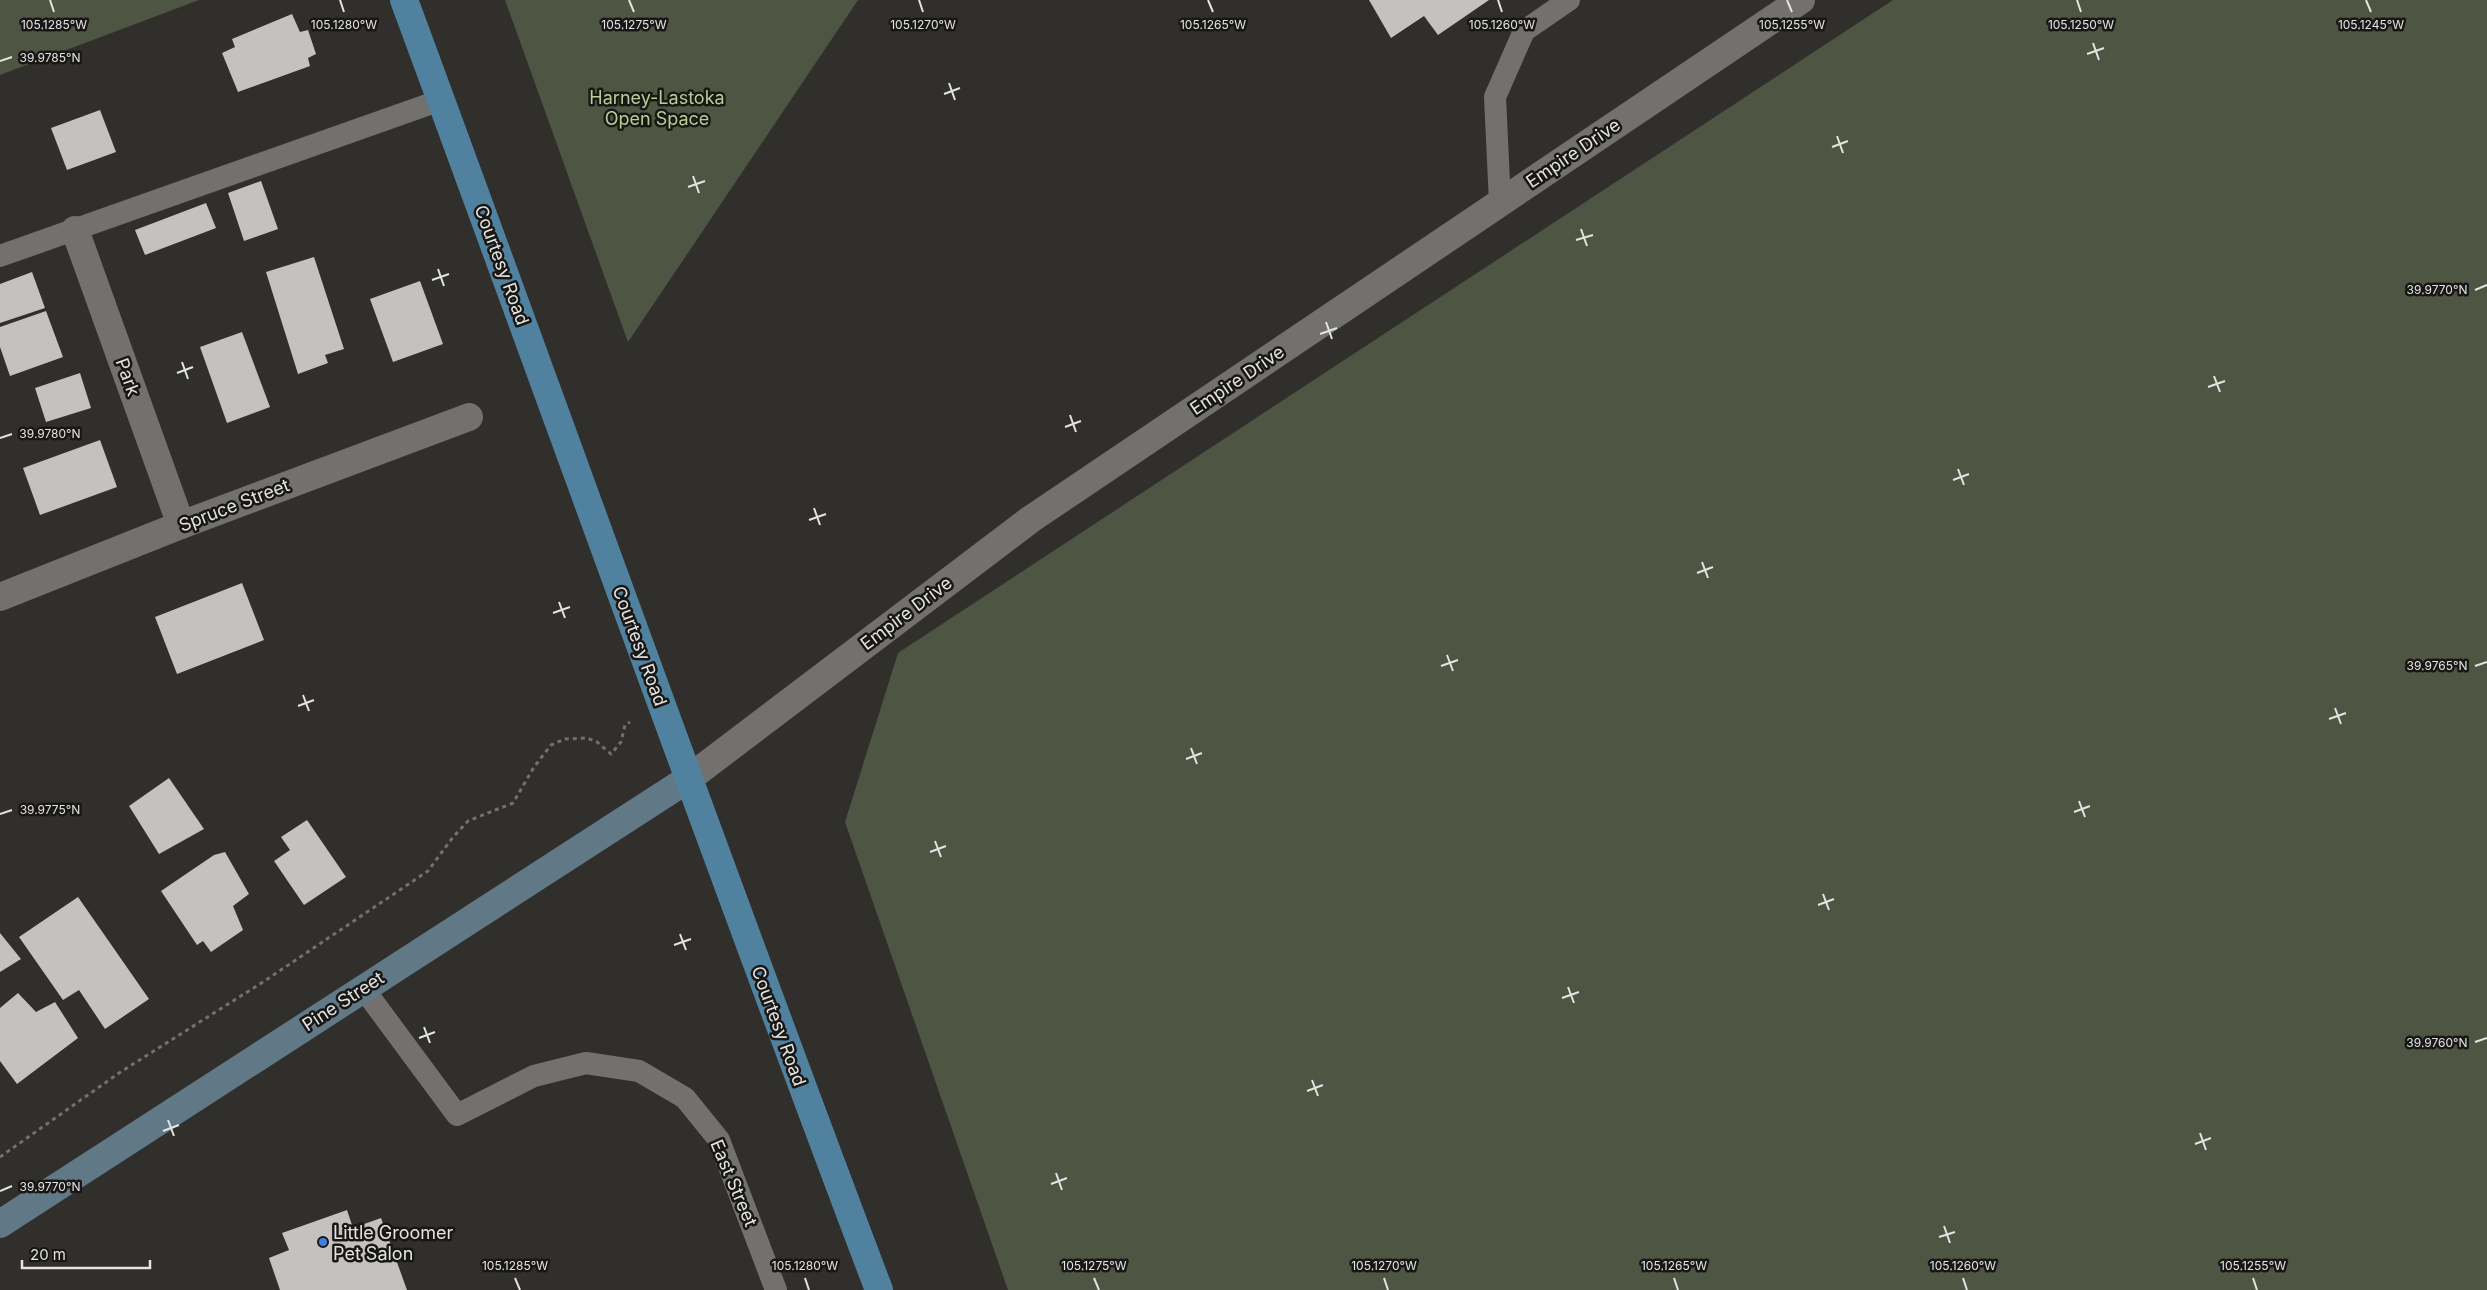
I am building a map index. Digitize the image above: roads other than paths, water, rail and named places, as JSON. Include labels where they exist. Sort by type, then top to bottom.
[{"type":"main road","name":"Courtesy Road","points":[[404,0],[688,779],[878,1290]]},
{"type":"street","name":"Empire Drive","points":[[688,779],[1031,519],[1800,0]]},
{"type":"street","name":"Park","points":[[75,230],[181,525]]},
{"type":"street","name":"Spruce Street","points":[[0,597],[181,525],[469,417]]},
{"type":"street","name":"Pine Street","points":[[0,1224],[688,779]]},
{"type":"lane","points":[[1500,203],[1495,97],[1524,31],[1569,0]]},
{"type":"lane","points":[[0,256],[441,100]]},
{"type":"lane","name":"East Street","points":[[363,988],[457,1115],[534,1076],[586,1063],[639,1071],[685,1098],[719,1140],[776,1290]]},
{"type":"place","name":"Little Groomer Pet Salon","points":[[323,1242]]},
{"type":"park label","name":"Harney-Lastoka Open Space","points":[[657,107]]}]
